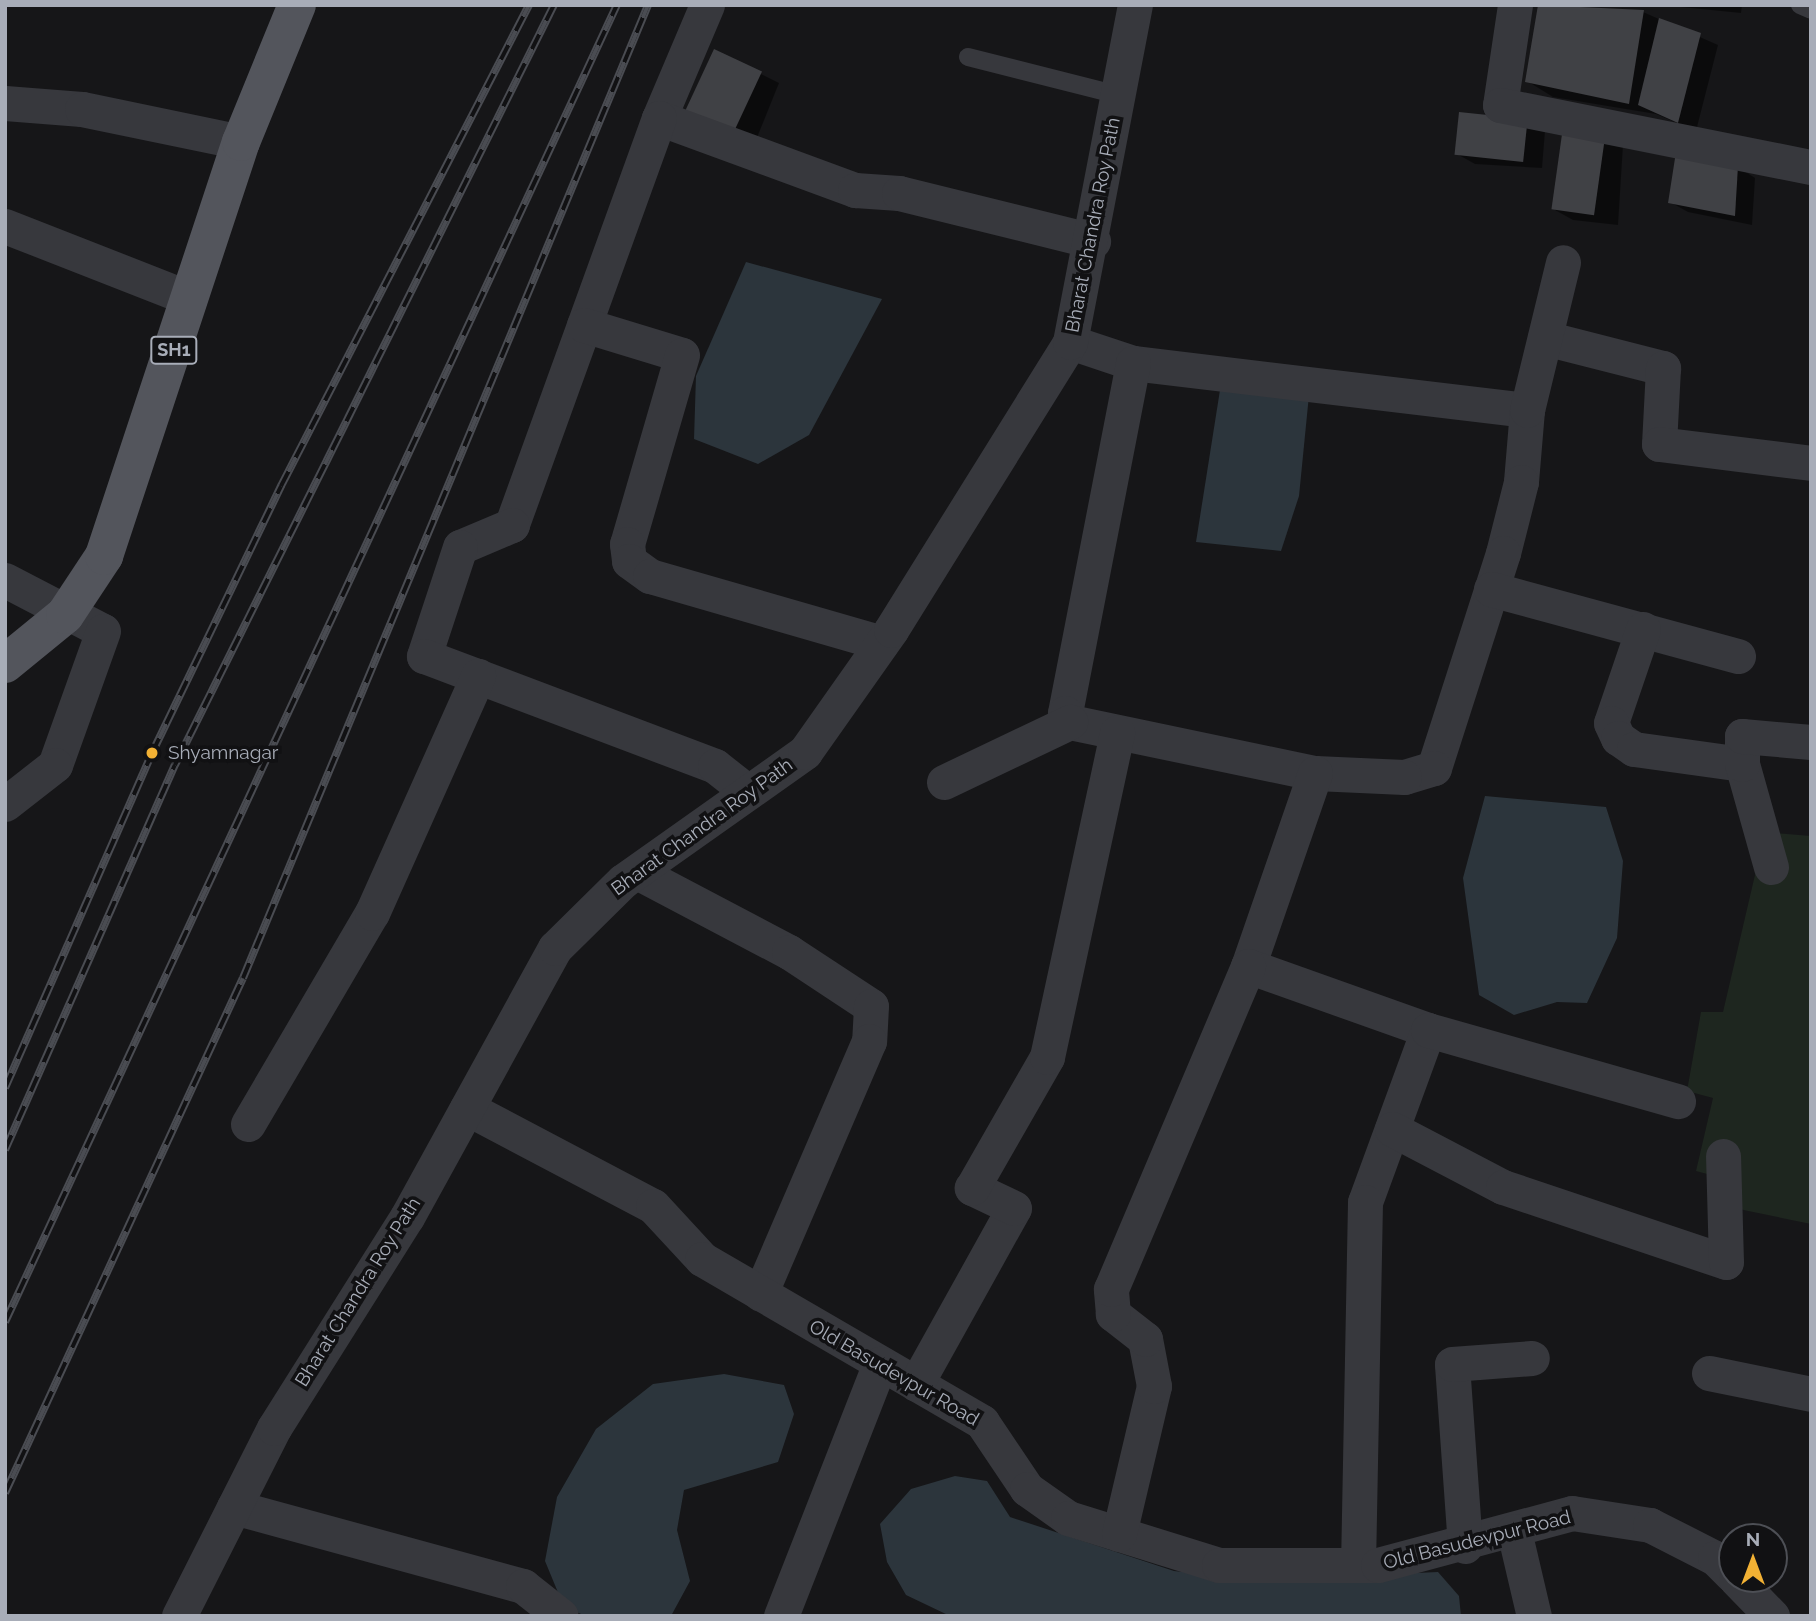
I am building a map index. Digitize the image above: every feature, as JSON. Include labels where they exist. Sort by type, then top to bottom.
[{"type":"main road","name":"SH1","points":[[5,664],[65,615],[113,534],[241,142],[297,5]]},
{"type":"street","points":[[707,5],[659,118],[512,525],[460,547],[424,656],[715,766],[748,792]]},
{"type":"street","name":"Bharat Chandra Roy Path","points":[[179,1616],[274,1428],[467,1108],[555,948],[639,873],[805,752],[882,643],[1070,342],[1093,241],[1135,5]]},
{"type":"street","points":[[1515,5],[1500,105],[1811,167]]},
{"type":"street","points":[[5,103],[82,109],[241,142]]},
{"type":"street","points":[[659,118],[855,190],[899,193],[1093,241]]},
{"type":"street","points":[[5,226],[189,298]]},
{"type":"street","points":[[944,782],[1070,722],[1315,774],[1404,777],[1434,768],[1491,589],[1521,482],[1527,410],[1563,262]]},
{"type":"street","points":[[584,325],[682,355],[626,544],[629,561],[650,576],[882,643]]},
{"type":"street","points":[[1545,338],[1663,368],[1659,444],[1811,463]]},
{"type":"street","points":[[1070,342],[1133,363],[1527,410]]},
{"type":"street","points":[[1070,722],[1065,704],[1133,363]]},
{"type":"street","points":[[5,580],[65,615],[103,631],[55,765],[5,804]]},
{"type":"street","points":[[1491,589],[1738,656]]},
{"type":"street","points":[[1643,629],[1611,723],[1618,738],[1634,749],[1742,764]]},
{"type":"street","points":[[248,1124],[372,914],[478,676]]},
{"type":"street","points":[[916,1384],[1014,1208],[972,1188],[1048,1057],[1117,732]]},
{"type":"street","points":[[1770,867],[1742,764],[1742,736],[1811,742]]},
{"type":"street","points":[[1119,1534],[1154,1387],[1145,1339],[1114,1314],[1111,1289],[1248,966],[1315,774]]},
{"type":"street","points":[[639,873],[789,952],[871,1006],[869,1041],[760,1294]]},
{"type":"street","points":[[1248,966],[1428,1030],[1678,1101]]},
{"type":"street","points":[[1358,1565],[1365,1202],[1428,1030]]},
{"type":"street","name":"Old Basudevpur Road","points":[[467,1108],[653,1206],[702,1259],[982,1422],[1027,1489],[1068,1518],[1219,1565],[1358,1565],[1465,1546],[1572,1513],[1650,1525],[1718,1561]]},
{"type":"street","points":[[1392,1129],[1503,1187],[1726,1262],[1723,1156]]},
{"type":"street","points":[[1465,1546],[1452,1364],[1532,1358]]},
{"type":"street","points":[[781,1616],[880,1364]]},
{"type":"street","points":[[1709,1373],[1811,1394]]},
{"type":"street","points":[[234,1507],[523,1587],[561,1616]]},
{"type":"street","points":[[1514,1531],[1534,1616]]},
{"type":"street","name":"Old Basudevpur Road","points":[[1750,1593],[1772,1616]]},
{"type":"lane","points":[[1800,5],[1811,10]]},
{"type":"lane","points":[[968,57],[1118,95]]},
{"type":"shaded area","points":[[746,262],[882,299],[809,435],[758,464],[694,439],[696,376]]},
{"type":"shaded area","points":[[1220,390],[1309,395],[1299,496],[1281,551],[1196,542]]},
{"type":"shaded area","points":[[1485,796],[1606,807],[1623,861],[1617,938],[1587,1003],[1557,1002],[1514,1015],[1479,995],[1463,878]]},
{"type":"shaded area","points":[[1765,832],[1811,836],[1811,1224],[1729,1207],[1722,1178],[1696,1171],[1713,1098],[1687,1091],[1701,1012],[1723,1012]]},
{"type":"shaded area","points":[[724,1374],[784,1385],[794,1414],[778,1462],[684,1490],[677,1530],[690,1581],[671,1616],[586,1616],[564,1607],[545,1561],[557,1497],[596,1429],[653,1384]]},
{"type":"shaded area","points":[[955,1476],[987,1481],[1010,1517],[1174,1571],[1257,1580],[1438,1572],[1459,1596],[1461,1616],[950,1616],[906,1595],[887,1562],[880,1524],[911,1489]]},
{"type":"building","points":[[1538,5],[1644,10],[1629,104],[1525,82]]},
{"type":"building","points":[[1659,18],[1701,33],[1678,123],[1638,105]]},
{"type":"building","points":[[714,49],[762,71],[733,133],[685,111]]},
{"type":"building","points":[[1459,112],[1528,119],[1523,162],[1455,155]]},
{"type":"building","points":[[1563,127],[1606,133],[1594,215],[1551,209]]},
{"type":"building","points":[[1676,152],[1738,166],[1735,216],[1668,203]]},
{"type":"railway","points":[[5,1088],[152,753],[281,486],[529,5]]},
{"type":"railway","points":[[5,1150],[175,765],[554,5]]},
{"type":"railway","points":[[5,1322],[617,5]]},
{"type":"railway","points":[[5,1493],[243,978],[648,5]]},
{"type":"place","name":"Shyamnagar","points":[[152,753]]}]
